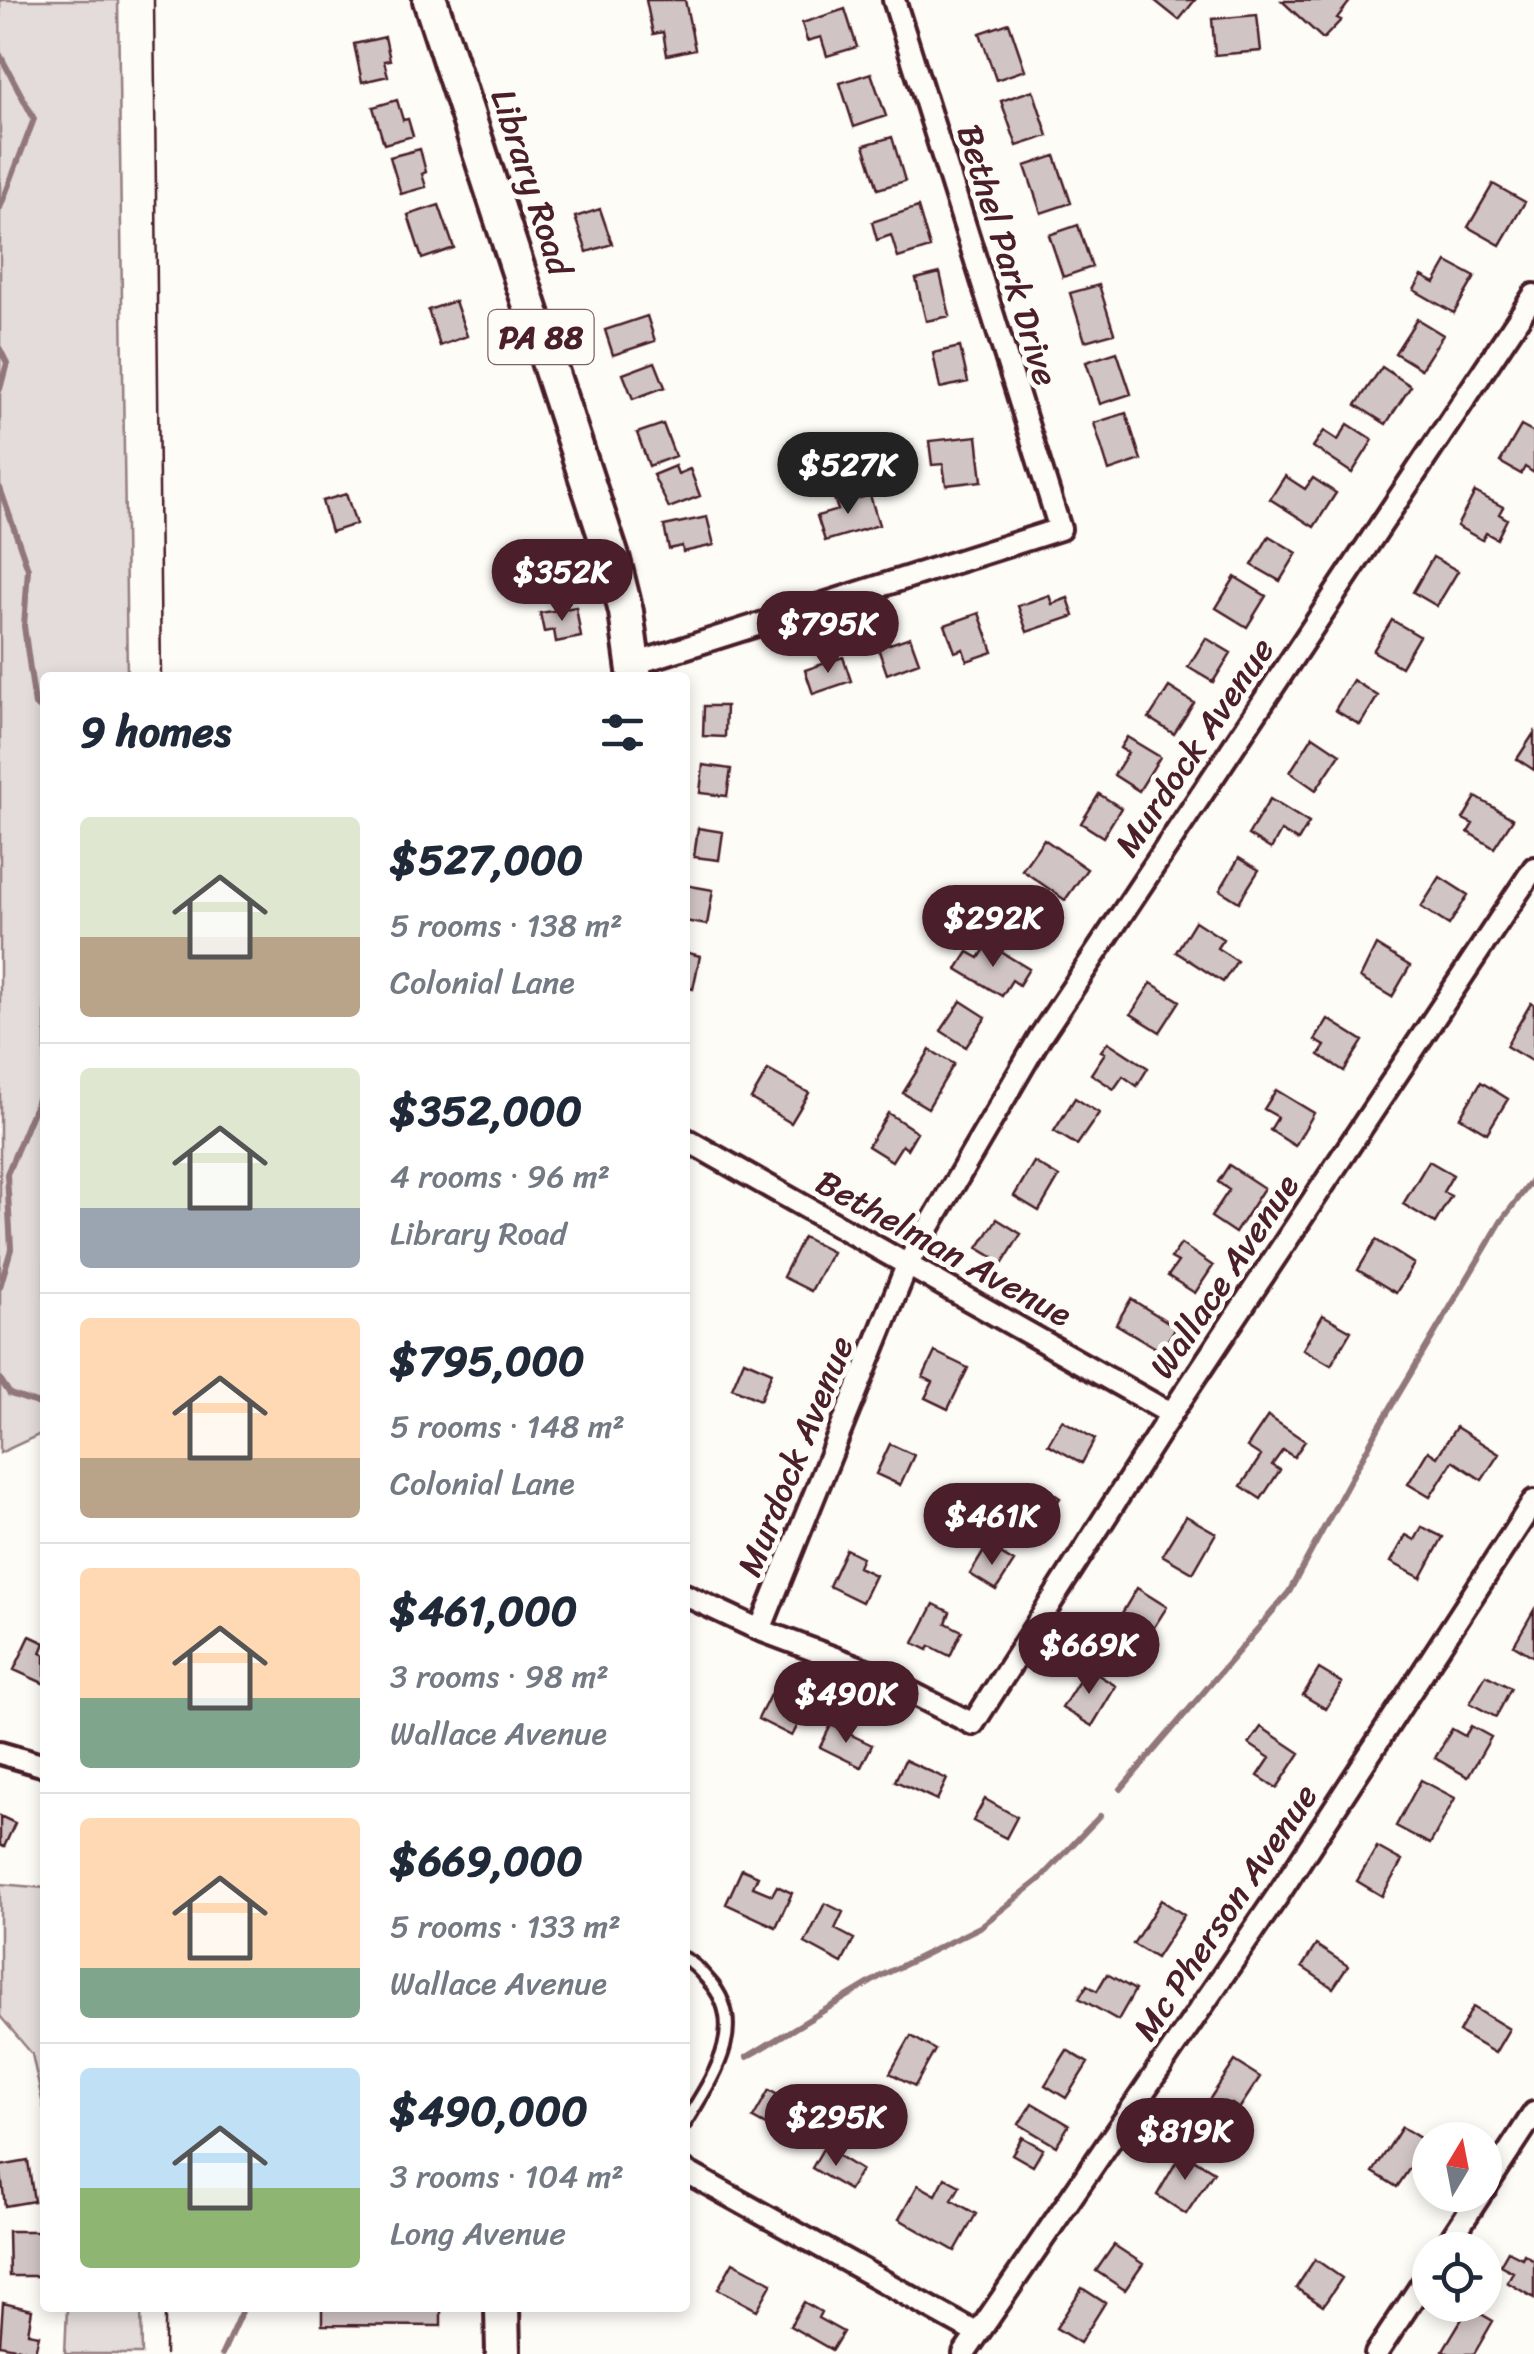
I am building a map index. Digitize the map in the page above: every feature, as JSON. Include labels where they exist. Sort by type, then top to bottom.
[{"type":"main road","name":"Library Road","points":[[430,0],[613,560],[635,671]]},
{"type":"main road","points":[[502,2312],[503,2354]]},
{"type":"street","name":"Bethel Park Drive","points":[[635,671],[1060,529],[894,0]]},
{"type":"street","name":"Murdock Avenue","points":[[760,1630],[908,1263],[1040,1037],[1534,295]]},
{"type":"street","name":"Wallace Avenue","points":[[760,1630],[867,1670],[972,1724],[1171,1414],[1534,868]]},
{"type":"street","name":"Bethelman Avenue","points":[[690,1143],[1171,1414]]},
{"type":"street","name":"Mc Pherson Avenue","points":[[964,2354],[1278,1895],[1534,1502]]},
{"type":"street","points":[[690,1598],[760,1630]]},
{"type":"street","points":[[0,1753],[40,1765]]},
{"type":"street","points":[[1502,2162],[1534,2113]]},
{"type":"street","points":[[690,2174],[976,2333]]},
{"type":"street","points":[[1376,2354],[1412,2299]]},
{"type":"lane","points":[[690,1964],[716,1989],[726,2007],[728,2043],[690,2116]]},
{"type":"shaded area","points":[[0,0],[118,0],[127,672],[40,672],[40,1434],[0,1453]]},
{"type":"shaded area","points":[[0,1884],[40,1888],[40,2091],[32,2054],[0,2016]]},
{"type":"shaded area","points":[[67,2312],[141,2312],[142,2354],[65,2354]]},
{"type":"building","points":[[646,0],[685,0],[695,49],[667,55],[663,32],[653,34]]},
{"type":"building","points":[[1154,0],[1195,0],[1179,20]]},
{"type":"building","points":[[1351,0],[1337,18],[1341,20],[1323,39],[1282,1]]},
{"type":"building","points":[[845,9],[857,47],[827,56],[821,37],[807,41],[802,23]]},
{"type":"building","points":[[1257,15],[1261,51],[1215,55],[1212,19]]},
{"type":"building","points":[[1009,23],[1025,70],[996,80],[980,33]]},
{"type":"building","points":[[385,37],[390,60],[384,61],[388,76],[362,82],[354,44]]},
{"type":"building","points":[[871,73],[886,116],[854,127],[840,83]]},
{"type":"building","points":[[1033,90],[1048,136],[1017,146],[1001,101]]},
{"type":"building","points":[[397,100],[413,136],[384,144],[373,107]]},
{"type":"building","points":[[892,137],[905,181],[878,189],[864,145]]},
{"type":"building","points":[[420,149],[426,187],[401,194],[390,157]]},
{"type":"building","points":[[1055,156],[1071,203],[1041,213],[1025,166]]},
{"type":"building","points":[[1493,184],[1525,202],[1500,245],[1468,227]]},
{"type":"building","points":[[439,205],[454,248],[422,259],[408,215]]},
{"type":"building","points":[[918,207],[930,248],[898,258],[891,235],[877,240],[872,222]]},
{"type":"building","points":[[600,209],[612,244],[587,252],[575,217]]},
{"type":"building","points":[[1078,225],[1092,267],[1063,277],[1049,235]]},
{"type":"building","points":[[1447,262],[1475,277],[1454,313],[1414,290],[1422,276],[1435,283]]},
{"type":"building","points":[[940,273],[950,316],[926,321],[916,279]]},
{"type":"building","points":[[1099,285],[1114,333],[1085,341],[1070,293]]},
{"type":"building","points":[[455,301],[467,336],[440,346],[428,310]]},
{"type":"building","points":[[647,316],[655,341],[613,355],[605,330]]},
{"type":"building","points":[[1417,319],[1443,335],[1421,369],[1395,353]]},
{"type":"building","points":[[960,347],[968,382],[940,388],[933,353]]},
{"type":"building","points":[[1117,352],[1131,394],[1100,404],[1086,362]]},
{"type":"building","points":[[655,362],[665,387],[633,399],[623,374]]},
{"type":"building","points":[[1382,367],[1411,386],[1386,424],[1356,405]]},
{"type":"building","points":[[1126,413],[1141,460],[1109,471],[1094,423]]},
{"type":"building","points":[[663,424],[675,456],[649,466],[637,433]]},
{"type":"building","points":[[1348,424],[1373,440],[1352,473],[1313,447],[1324,431],[1338,440]]},
{"type":"building","points":[[1521,426],[1534,433],[1534,473],[1525,467],[1521,474],[1500,462]]},
{"type":"building","points":[[977,436],[982,481],[946,485],[943,464],[932,465],[929,441]]},
{"type":"building","points":[[675,466],[678,474],[690,469],[700,496],[669,508],[653,475]]},
{"type":"building","points":[[1285,476],[1305,489],[1313,478],[1336,493],[1314,527],[1270,499]]},
{"type":"building","points":[[1475,492],[1503,507],[1499,514],[1507,519],[1497,539],[1486,533],[1482,540],[1457,526]]},
{"type":"building","points":[[346,494],[356,524],[331,532],[322,501]]},
{"type":"building","points":[[848,494],[850,501],[870,495],[879,525],[825,541],[817,516],[838,510],[834,498]]},
{"type":"building","points":[[707,517],[714,545],[683,552],[682,546],[669,549],[664,526]]},
{"type":"building","points":[[1269,536],[1297,553],[1280,581],[1252,565]]},
{"type":"building","points":[[1433,557],[1458,571],[1437,606],[1413,592]]},
{"type":"building","points":[[1235,577],[1266,596],[1247,627],[1216,608]]},
{"type":"building","points":[[1049,595],[1052,604],[1068,598],[1074,616],[1027,632],[1018,606]]},
{"type":"building","points":[[576,607],[581,637],[556,642],[554,630],[544,632],[540,613]]},
{"type":"building","points":[[979,613],[993,652],[967,661],[963,649],[955,652],[945,625]]},
{"type":"building","points":[[1392,620],[1419,636],[1401,667],[1373,651]]},
{"type":"building","points":[[910,637],[919,662],[887,674],[878,648]]},
{"type":"building","points":[[1206,638],[1231,653],[1213,682],[1188,667]]},
{"type":"building","points":[[843,657],[851,681],[813,694],[805,670]]},
{"type":"building","points":[[1353,680],[1378,696],[1360,725],[1335,710]]},
{"type":"building","points":[[1169,687],[1194,703],[1174,734],[1149,718]]},
{"type":"building","points":[[704,706],[726,706],[725,737],[703,736]]},
{"type":"building","points":[[1534,733],[1534,770],[1517,759]]},
{"type":"building","points":[[1313,736],[1340,754],[1316,790],[1290,772]]},
{"type":"building","points":[[1127,737],[1160,757],[1139,791],[1114,775],[1128,753],[1120,748]]},
{"type":"building","points":[[703,765],[731,769],[727,796],[700,793]]},
{"type":"building","points":[[1099,794],[1121,808],[1103,837],[1081,823]]},
{"type":"building","points":[[1476,797],[1513,819],[1494,848],[1468,832],[1473,824],[1463,819]]},
{"type":"building","points":[[1270,799],[1309,823],[1298,841],[1281,831],[1271,849],[1248,835]]},
{"type":"building","points":[[698,828],[723,832],[719,860],[694,857]]},
{"type":"building","points":[[1044,839],[1087,869],[1065,900],[1022,870]]},
{"type":"building","points":[[1239,858],[1259,870],[1239,902],[1220,890]]},
{"type":"building","points":[[1440,877],[1468,895],[1449,925],[1421,907]]},
{"type":"building","points":[[690,886],[713,890],[707,925],[690,922]]},
{"type":"building","points":[[1023,897],[1054,917],[1034,947],[1010,931],[1021,915],[1014,911]]},
{"type":"building","points":[[1195,921],[1223,939],[1217,948],[1237,961],[1223,982],[1176,952]]},
{"type":"building","points":[[988,944],[1029,969],[1019,985],[1012,980],[1002,996],[957,969],[968,952],[979,958]]},
{"type":"building","points":[[1376,945],[1410,966],[1392,997],[1360,978]]},
{"type":"building","points":[[690,953],[700,956],[693,989],[690,988]]},
{"type":"building","points":[[1151,983],[1180,1001],[1160,1032],[1131,1014]]},
{"type":"building","points":[[961,1001],[986,1017],[966,1047],[941,1031]]},
{"type":"building","points":[[1531,1003],[1534,1005],[1533,1062],[1506,1046]]},
{"type":"building","points":[[1328,1019],[1363,1041],[1344,1071],[1319,1055],[1325,1046],[1315,1040]]},
{"type":"building","points":[[1108,1042],[1148,1068],[1137,1086],[1123,1076],[1114,1089],[1091,1074]]},
{"type":"building","points":[[930,1050],[954,1064],[928,1108],[903,1093]]},
{"type":"building","points":[[768,1070],[809,1093],[791,1123],[751,1099]]},
{"type":"building","points":[[1481,1082],[1508,1099],[1487,1133],[1460,1117]]},
{"type":"building","points":[[1276,1090],[1314,1113],[1295,1146],[1270,1130],[1278,1117],[1264,1109]]},
{"type":"building","points":[[1075,1098],[1099,1113],[1077,1145],[1054,1131]]},
{"type":"building","points":[[888,1113],[917,1132],[907,1149],[902,1145],[892,1161],[868,1146]]},
{"type":"building","points":[[1429,1161],[1453,1175],[1443,1192],[1451,1196],[1435,1223],[1403,1204]]},
{"type":"building","points":[[1034,1162],[1059,1177],[1039,1211],[1014,1196]]},
{"type":"building","points":[[1229,1165],[1264,1188],[1235,1233],[1211,1217],[1229,1190],[1218,1182]]},
{"type":"building","points":[[997,1219],[1021,1234],[1003,1263],[978,1248]]},
{"type":"building","points":[[803,1237],[832,1252],[811,1291],[783,1277]]},
{"type":"building","points":[[1376,1240],[1414,1264],[1396,1293],[1358,1270]]},
{"type":"building","points":[[1181,1244],[1213,1266],[1195,1293],[1168,1276],[1178,1262],[1171,1258]]},
{"type":"building","points":[[1131,1299],[1176,1327],[1161,1351],[1116,1324]]},
{"type":"building","points":[[1323,1315],[1351,1331],[1331,1365],[1303,1349]]},
{"type":"building","points":[[935,1352],[968,1368],[948,1409],[925,1398],[933,1382],[923,1377]]},
{"type":"building","points":[[744,1360],[772,1372],[760,1400],[732,1388]]},
{"type":"building","points":[[1268,1416],[1305,1441],[1294,1457],[1283,1450],[1272,1465],[1280,1470],[1261,1499],[1241,1486],[1261,1456],[1247,1447]]},
{"type":"building","points":[[1062,1420],[1095,1439],[1082,1463],[1048,1444]]},
{"type":"building","points":[[1456,1427],[1499,1454],[1482,1480],[1453,1461],[1430,1497],[1408,1484],[1428,1451],[1437,1457]]},
{"type":"building","points":[[890,1444],[914,1455],[900,1485],[876,1474]]},
{"type":"building","points":[[1036,1482],[1060,1498],[1040,1528],[1016,1513]]},
{"type":"building","points":[[1186,1516],[1216,1533],[1193,1573],[1162,1555]]},
{"type":"building","points":[[1422,1527],[1443,1537],[1421,1578],[1391,1562],[1406,1535],[1415,1540]]},
{"type":"building","points":[[987,1546],[1014,1562],[996,1590],[970,1574]]},
{"type":"building","points":[[846,1549],[862,1557],[858,1567],[875,1575],[862,1602],[829,1586]]},
{"type":"building","points":[[1137,1588],[1167,1607],[1142,1646],[1113,1628]]},
{"type":"building","points":[[934,1604],[950,1612],[946,1623],[962,1631],[950,1656],[914,1643]]},
{"type":"building","points":[[1534,1610],[1534,1657],[1514,1645]]},
{"type":"building","points":[[30,1636],[40,1641],[40,1682],[14,1670]]},
{"type":"building","points":[[1087,1668],[1116,1686],[1092,1726],[1062,1708]]},
{"type":"building","points":[[1319,1669],[1342,1683],[1326,1709],[1303,1695]]},
{"type":"building","points":[[1486,1675],[1511,1688],[1496,1717],[1470,1703]]},
{"type":"building","points":[[770,1695],[804,1713],[792,1736],[758,1719]]},
{"type":"building","points":[[831,1725],[872,1745],[861,1767],[820,1747]]},
{"type":"building","points":[[1471,1726],[1491,1737],[1468,1777],[1435,1758],[1452,1729],[1465,1736]]},
{"type":"building","points":[[1261,1727],[1300,1753],[1277,1788],[1258,1776],[1270,1758],[1249,1744]]},
{"type":"building","points":[[905,1760],[947,1779],[937,1800],[895,1781]]},
{"type":"building","points":[[1421,1780],[1455,1798],[1430,1844],[1396,1826]]},
{"type":"building","points":[[985,1799],[1017,1817],[1006,1838],[973,1821]]},
{"type":"building","points":[[0,1816],[15,1823],[4,1847],[0,1845]]},
{"type":"building","points":[[1377,1847],[1402,1861],[1382,1896],[1357,1881]]},
{"type":"building","points":[[742,1869],[758,1876],[753,1887],[772,1895],[777,1886],[792,1893],[776,1927],[726,1904]]},
{"type":"building","points":[[1161,1900],[1184,1915],[1156,1958],[1133,1944]]},
{"type":"building","points":[[825,1903],[843,1912],[835,1929],[854,1939],[842,1963],[805,1943]]},
{"type":"building","points":[[1316,1945],[1348,1966],[1333,1988],[1302,1967]]},
{"type":"building","points":[[1107,1974],[1135,1990],[1118,2020],[1079,1998],[1087,1985],[1097,1991]]},
{"type":"building","points":[[1473,2007],[1509,2029],[1495,2053],[1459,2032]]},
{"type":"building","points":[[911,2036],[935,2050],[915,2086],[890,2073]]},
{"type":"building","points":[[1067,2050],[1088,2063],[1066,2098],[1045,2085]]},
{"type":"building","points":[[1235,2061],[1260,2077],[1239,2109],[1232,2104],[1227,2112],[1209,2100]]},
{"type":"building","points":[[769,2090],[797,2106],[803,2094],[819,2103],[797,2142],[753,2118]]},
{"type":"building","points":[[1032,2103],[1069,2125],[1056,2146],[1019,2124]]},
{"type":"building","points":[[1402,2127],[1412,2133],[1412,2165],[1397,2187],[1373,2172]]},
{"type":"building","points":[[1022,2137],[1043,2149],[1033,2166],[1012,2154]]},
{"type":"building","points":[[824,2147],[861,2170],[849,2190],[812,2168]]},
{"type":"building","points":[[1182,2152],[1214,2172],[1186,2214],[1157,2195]]},
{"type":"building","points":[[28,2161],[34,2201],[5,2206],[0,2166]]},
{"type":"building","points":[[945,2178],[960,2186],[952,2200],[976,2214],[955,2251],[899,2219],[918,2185],[936,2195]]},
{"type":"building","points":[[8,2231],[39,2231],[40,2276],[9,2276]]},
{"type":"building","points":[[1114,2245],[1143,2264],[1125,2290],[1096,2271]]},
{"type":"building","points":[[1508,2251],[1534,2260],[1534,2298],[1507,2282],[1513,2272],[1502,2266]]},
{"type":"building","points":[[1315,2259],[1342,2278],[1323,2306],[1296,2288]]},
{"type":"building","points":[[733,2262],[772,2283],[757,2310],[718,2289]]},
{"type":"building","points":[[1082,2288],[1105,2303],[1080,2343],[1056,2328]]},
{"type":"building","points":[[804,2302],[821,2312],[818,2318],[843,2332],[832,2350],[790,2326]]},
{"type":"building","points":[[3,2303],[32,2310],[28,2333],[39,2335],[35,2352],[0,2345]]},
{"type":"building","points":[[322,2312],[441,2312],[441,2326],[322,2325]]},
{"type":"building","points":[[1460,2322],[1492,2322],[1474,2354],[1449,2354],[1443,2350]]},
{"type":"waterway","points":[[0,55],[34,119],[0,208]]},
{"type":"waterway","points":[[0,349],[7,363],[0,389]]},
{"type":"waterway","points":[[0,488],[28,569],[24,626],[35,705],[40,708]]},
{"type":"waterway","points":[[0,1287],[11,1249],[7,1174],[40,1094]]},
{"type":"waterway","points":[[1121,1789],[1289,1592],[1379,1427],[1502,1220],[1534,1178]]},
{"type":"waterway","points":[[0,1379],[10,1394],[40,1404]]},
{"type":"waterway","points":[[747,2057],[881,1976],[980,1927],[1039,1880],[1100,1816]]},
{"type":"waterway","points":[[222,2354],[241,2312]]},
{"type":"tram line","points":[[154,0],[161,672]]},
{"type":"tram line","points":[[165,2312],[165,2354]]}]
